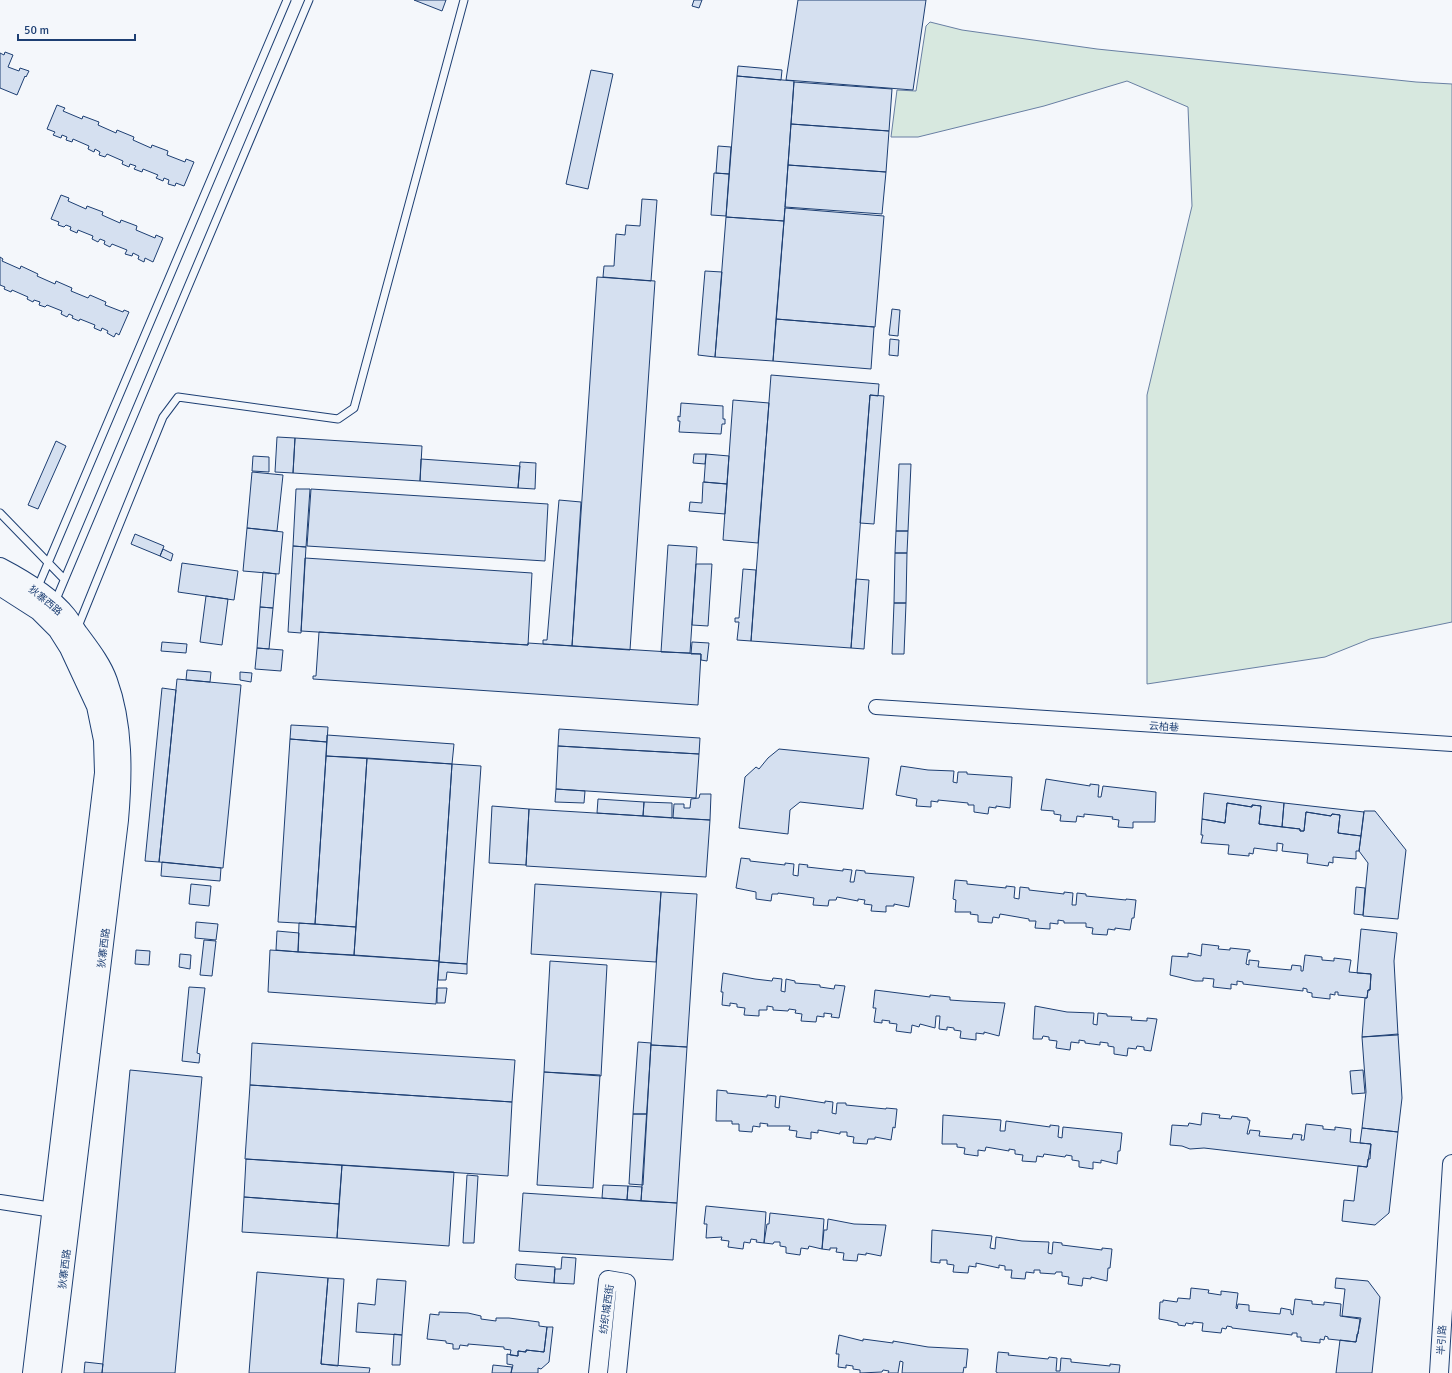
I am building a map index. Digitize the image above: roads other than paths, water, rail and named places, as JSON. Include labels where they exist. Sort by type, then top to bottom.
[{"type":"main road","name":"狄寨西路","points":[[0,568],[20,579],[33,597],[51,611],[66,616],[97,706],[104,740],[105,773],[33,1373]]},
{"type":"main road","name":"狄寨西路","points":[[0,584],[33,597]]},
{"type":"main road","name":"狄寨西路","points":[[51,1373],[122,778],[120,747],[113,704],[107,680],[95,656],[73,640]]},
{"type":"street","name":"云柏巷","points":[[876,707],[1452,744]]},
{"type":"street","name":"半引路","points":[[1439,1373],[1452,1164]]},
{"type":"street","points":[[0,1202],[53,1210]]},
{"type":"street","name":"纺织城西街","points":[[598,1373],[608,1280],[626,1283],[617,1373]]},
{"type":"lane","points":[[33,597],[288,0]]},
{"type":"lane","points":[[51,611],[309,0]]},
{"type":"lane","points":[[73,640],[163,417],[178,397],[338,419],[354,408],[464,0]]},
{"type":"lane","points":[[0,513],[64,579]]}]
